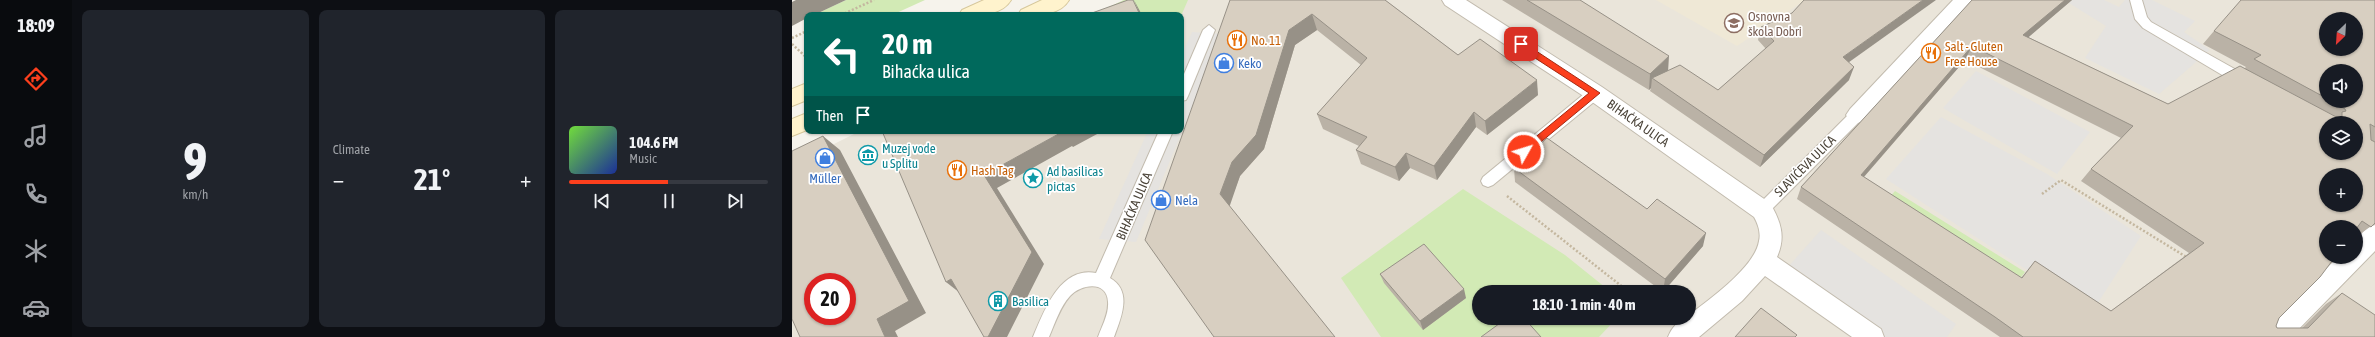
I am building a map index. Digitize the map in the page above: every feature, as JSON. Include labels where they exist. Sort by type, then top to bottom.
[{"type":"street","points":[[975,12],[1001,0]]},
{"type":"street","points":[[1034,12],[1059,0]]},
{"type":"street","name":"BIHAĆKA ULICA","points":[[1452,0],[1595,93],[1762,210]]},
{"type":"street","name":"SLAVIĆEVA ULICA","points":[[1857,115],[1964,0]]},
{"type":"street","points":[[792,98],[804,92]]},
{"type":"street","points":[[792,128],[804,122]]},
{"type":"street","points":[[1680,337],[1751,276],[1763,260],[1771,241],[1769,224],[1762,210]]},
{"type":"street","points":[[2363,247],[2375,235]]},
{"type":"street","points":[[1763,260],[1872,337]]},
{"type":"street","points":[[2274,337],[2347,264]]},
{"type":"lane","points":[[2136,0],[2141,19],[2147,25],[2258,89]]},
{"type":"lane","points":[[1184,89],[1210,30]]},
{"type":"lane","points":[[1488,181],[1595,93]]},
{"type":"lane","name":"SLAVIĆEVA ULICA","points":[[1762,210],[1857,115]]},
{"type":"lane","name":"BIHAĆKA ULICA","points":[[1101,280],[1165,134]]},
{"type":"lane","points":[[1041,337],[1066,290],[1077,282],[1089,278],[1101,280],[1109,285],[1116,299],[1114,316],[1106,337]]},
{"type":"path","points":[[848,12],[874,0]]},
{"type":"path","points":[[792,38],[804,32]]},
{"type":"path","points":[[792,44],[804,55]]},
{"type":"path","points":[[2042,194],[2060,180],[2191,260]]},
{"type":"path","points":[[1488,181],[1620,285]]},
{"type":"shaded area","points":[[1124,0],[2375,0],[2375,337],[792,337],[792,165],[854,134],[1184,134],[1184,12],[1098,12]]},
{"type":"shaded area","name":"Osnovna škola Dobri","points":[[1656,0],[1805,0],[1737,46]]},
{"type":"shaded area","points":[[2064,0],[2104,0],[2119,7],[2125,0],[2152,0],[2195,21],[2184,32],[2210,50],[2159,94],[2085,58],[2106,26]]},
{"type":"shaded area","points":[[1192,32],[1223,34],[1184,127],[1184,50]]},
{"type":"shaded area","points":[[1976,71],[2090,132],[2057,174],[1943,108]]},
{"type":"shaded area","points":[[1941,117],[2047,174],[2141,236],[2092,312],[1886,179]]},
{"type":"shaded area","points":[[1147,134],[1181,134],[1136,242],[1099,239]]},
{"type":"shaded area","points":[[1821,230],[1956,324],[1947,337],[1882,337],[1787,268]]},
{"type":"green space","points":[[846,0],[925,0],[899,12],[820,12]]},
{"type":"green space","points":[[1124,0],[1188,0],[1183,12],[1098,12]]},
{"type":"green space","points":[[1463,189],[1565,255],[1602,285],[1472,285],[1472,325],[1610,325],[1599,337],[1381,337],[1341,278]]},
{"type":"green space","points":[[1895,191],[2025,272],[2012,289],[1883,205]]},
{"type":"building","points":[[1128,0],[1133,0],[1139,12],[1095,12]]},
{"type":"building","points":[[1230,0],[1385,0],[1458,55],[1480,39],[1537,80],[1485,121],[1474,112],[1434,166],[1406,153],[1395,167],[1356,150],[1367,137],[1317,114],[1367,58],[1312,14],[1289,30],[1256,135],[1232,162],[1220,194],[1335,337],[1214,337],[1145,240],[1183,134],[1184,134],[1184,130]]},
{"type":"building","points":[[1527,0],[1580,0],[1669,56],[1650,74]]},
{"type":"building","points":[[1804,0],[1923,0],[1843,57],[1854,67],[1764,155],[1652,78],[1680,65],[1718,90],[1774,41],[1761,27],[1792,13]]},
{"type":"building","points":[[1972,0],[2065,0],[2023,35],[2168,104],[2240,66],[2334,116],[2319,116],[2319,160],[2363,160],[2363,116],[2342,116],[2342,112],[2346,111],[2343,108],[2363,108],[2363,64],[2319,64],[2319,94],[2254,59],[2261,55],[2214,31],[2241,0],[2375,0],[2375,127],[2370,124],[2371,140],[2375,142],[2375,223],[2371,227],[2363,222],[2363,220],[2319,220],[2319,264],[2330,264],[2320,277],[2279,318],[2276,326],[2277,328],[2308,328],[2342,293],[2375,315],[2375,337],[2023,337],[1801,187]],"holes":[[[1972,46],[2133,126],[2091,169],[2204,243],[2111,311],[2035,261],[2022,278],[1861,175]]]},
{"type":"building","points":[[883,134],[1058,134],[984,175],[1032,252],[988,337],[984,337],[951,279],[946,282]]},
{"type":"building","points":[[823,136],[909,301],[877,319],[885,337],[800,337],[792,319],[792,151]]},
{"type":"building","points":[[1547,138],[1647,209],[1657,199],[1706,233],[1665,279],[1514,168]]},
{"type":"building","points":[[1424,244],[1464,289],[1420,321],[1380,274]]},
{"type":"building","points":[[1761,308],[1797,335],[1795,337],[1735,337]]},
{"type":"building","points":[[1497,325],[1530,325],[1541,337],[1481,337]]},
{"type":"place","name":"Osnovna škola Dobri","points":[[1734,23]]},
{"type":"place","name":"No. 11","points":[[1237,40]]},
{"type":"place","name":"Salt - Gluten Free House","points":[[1931,53]]},
{"type":"place","name":"Keko","points":[[1224,63]]},
{"type":"place","name":"Muzej vode u Splitu","points":[[868,155]]},
{"type":"place","name":"Müller","points":[[825,158]]},
{"type":"place","name":"Hash Tag","points":[[957,170]]},
{"type":"place","name":"Ad basilicas pictas","points":[[1033,178]]},
{"type":"place","name":"Nela","points":[[1161,200]]},
{"type":"place","name":"Basilica","points":[[998,301]]},
{"type":"route","points":[[1521,44],[1595,93],[1524,152]]}]
